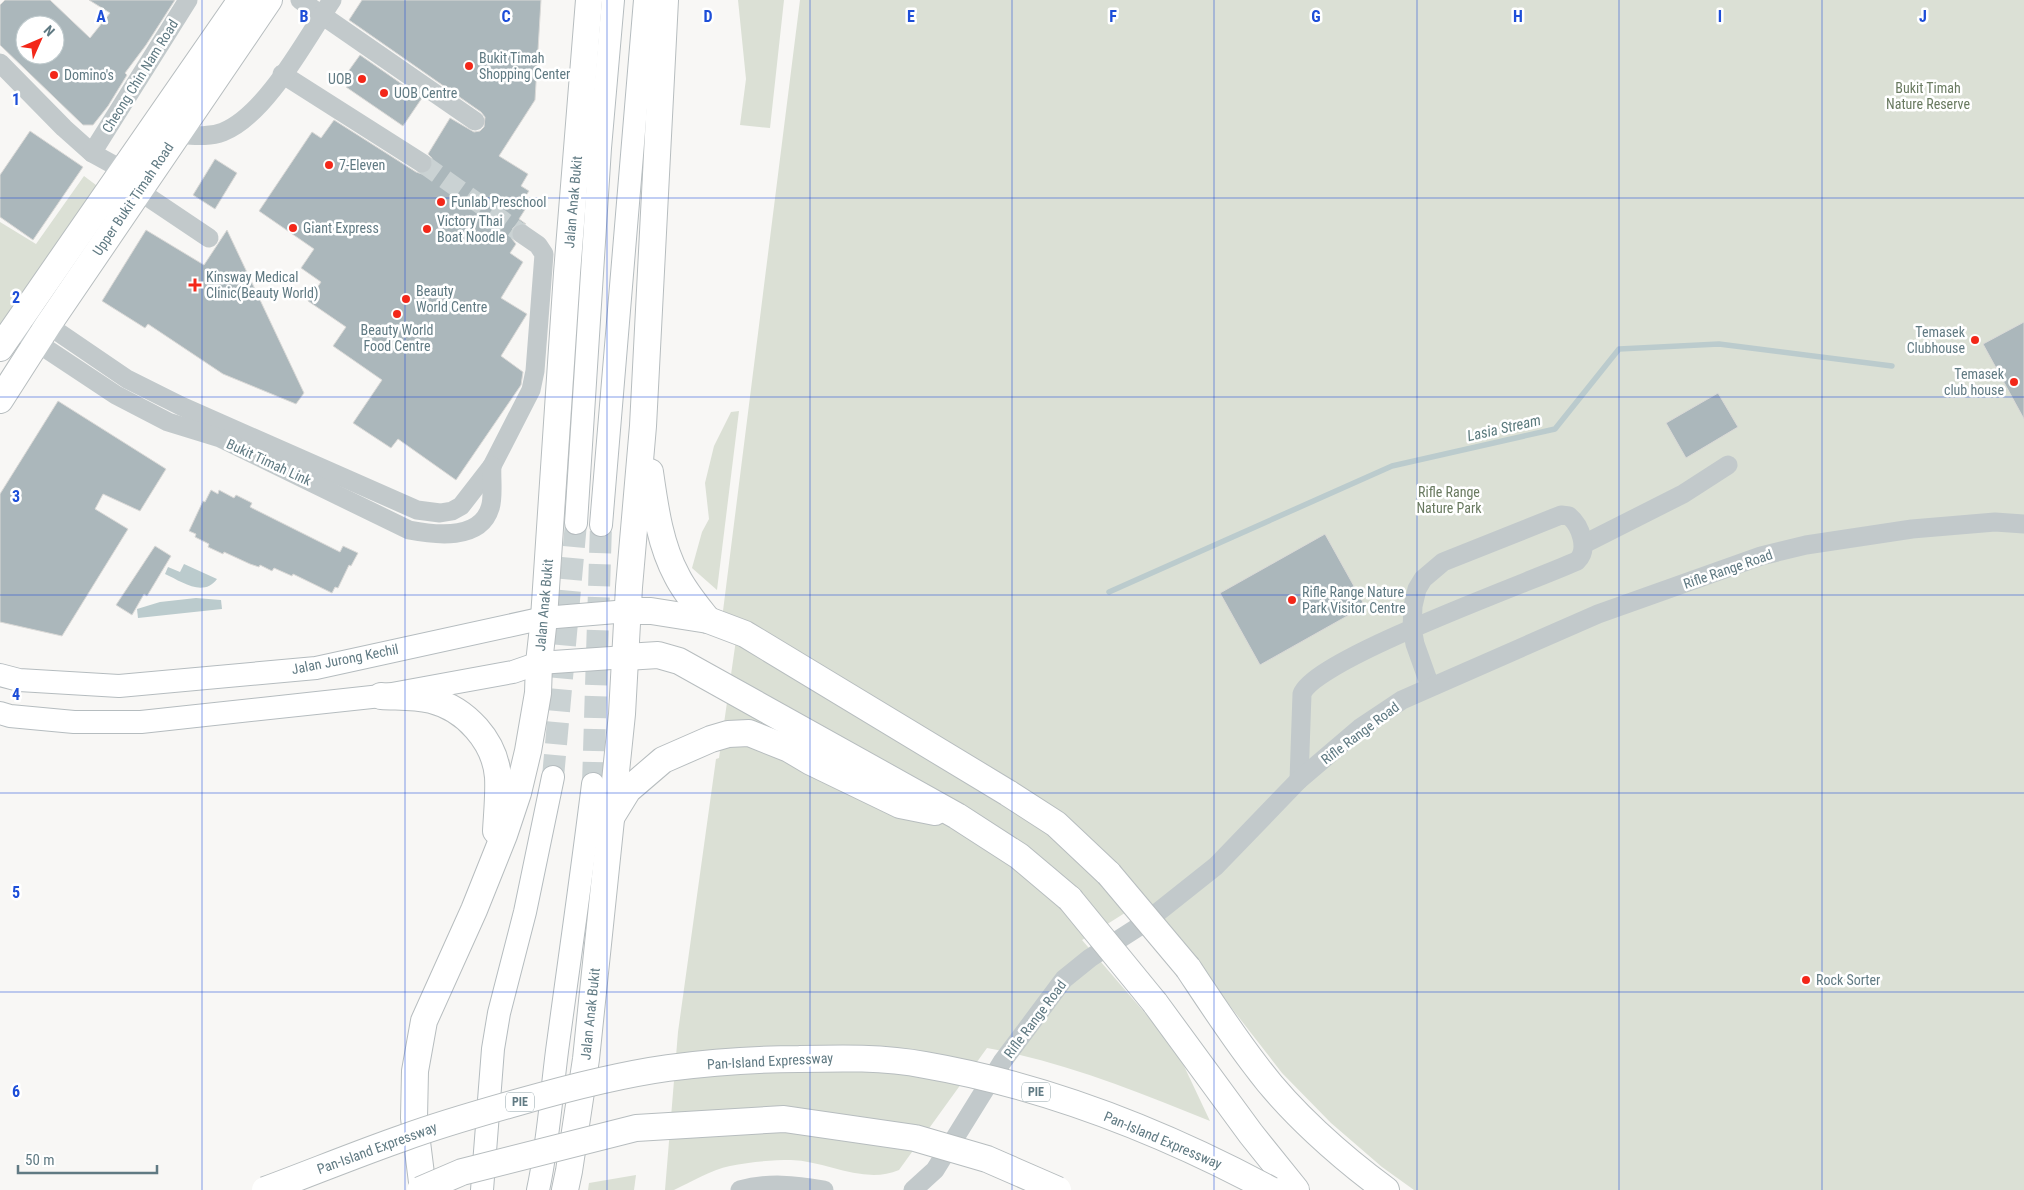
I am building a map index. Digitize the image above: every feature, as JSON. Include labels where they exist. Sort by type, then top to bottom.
[{"type":"highway","name":"Upper Bukit Timah Road","points":[[13,328],[240,0]]},
{"type":"highway","name":"Upper Bukit Timah Road","points":[[0,400],[42,334],[269,0]]},
{"type":"highway","name":"Jalan Anak Bukit","points":[[422,1190],[414,1118],[415,1072],[424,1021],[474,910],[518,793],[538,693],[538,663],[544,618],[589,0]]},
{"type":"highway","name":"Jalan Anak Bukit","points":[[565,1190],[586,1060],[626,657],[643,426],[665,0]]},
{"type":"highway","points":[[643,426],[654,506],[670,562],[689,595],[708,620]]},
{"type":"highway","points":[[628,611],[651,611],[708,620],[745,634],[1056,824],[1109,874],[1188,968],[1256,1067],[1287,1103],[1362,1173],[1386,1190]]},
{"type":"highway","points":[[626,657],[658,655],[679,661],[957,816],[1019,856],[1070,900],[1155,1003],[1251,1134],[1296,1190]]},
{"type":"highway","points":[[381,696],[418,698],[445,706],[470,722],[487,742],[498,775],[496,854]]},
{"type":"highway","points":[[610,819],[628,790],[657,764],[711,739],[728,734],[748,733],[789,749],[811,762],[900,805],[957,816]]},
{"type":"highway","name":"Pan-Island Expressway","points":[[265,1190],[410,1135],[564,1089],[666,1068],[747,1060],[842,1058],[924,1064],[974,1075],[1090,1109],[1155,1134],[1226,1166],[1270,1190]]},
{"type":"highway","points":[[422,1190],[462,1172],[636,1128],[784,1119],[915,1138],[987,1159],[1058,1190]]},
{"type":"main road","name":"Jalan Anak Bukit","points":[[576,523],[600,148],[613,0]]},
{"type":"main road","points":[[601,525],[645,0]]},
{"type":"main road","name":"Jalan Jurong Kechil","points":[[0,675],[20,680],[119,686],[316,668],[544,618],[628,611]]},
{"type":"main road","points":[[0,713],[16,717],[74,722],[141,722],[381,696],[513,672],[538,663],[626,657]]},
{"type":"main road","points":[[482,1190],[493,1049],[497,1022],[526,912],[554,777]]},
{"type":"main road","name":"Jalan Anak Bukit","points":[[538,1190],[545,1160],[557,1052],[576,925],[593,784]]},
{"type":"street","name":"Cheong Chin Nam Road","points":[[92,153],[188,0]]},
{"type":"street","points":[[300,0],[326,8],[475,121]]},
{"type":"street","points":[[177,134],[204,136],[221,133],[236,126],[266,96],[326,8]]},
{"type":"street","points":[[0,63],[64,128],[92,153],[123,170]]},
{"type":"street","points":[[282,74],[422,163]]},
{"type":"street","points":[[139,192],[209,238]]},
{"type":"street","name":"Bukit Timah Link","points":[[13,328],[42,334],[116,395],[168,422],[223,432],[327,480],[417,510],[440,513],[452,511],[461,506],[492,466],[534,380],[544,254],[538,245],[522,234]]},
{"type":"street","points":[[1584,544],[1683,494],[1728,465]]},
{"type":"street","name":"Bukit Timah Link","points":[[327,480],[409,530],[451,535],[479,525],[490,508],[492,466]]},
{"type":"street","points":[[409,530],[417,510]]},
{"type":"street","points":[[1299,780],[1302,694],[1306,686],[1326,670],[1412,628],[1577,561],[1582,557],[1584,544],[1573,519],[1565,515],[1442,562],[1429,572],[1420,584],[1412,606],[1412,628],[1415,644],[1430,686]]},
{"type":"street","name":"Rifle Range Road","points":[[913,1190],[935,1170],[1002,1062],[1064,979],[1090,958],[1142,924],[1216,866],[1299,780],[1383,712],[1430,686],[1598,614],[1761,556],[1806,545],[1912,529],[1995,522],[2024,524]]},
{"type":"street","points":[[740,1190],[761,1186],[824,1190]]},
{"type":"green space","points":[[738,0],[784,0],[770,128],[740,125],[746,79]]},
{"type":"green space","name":"Rifle Range Nature Park","points":[[800,0],[2024,0],[2024,1190],[1414,1190],[1382,1167],[1331,1123],[1282,1073],[1147,899],[1082,940],[1176,1049],[1210,1121],[1101,1079],[1045,1061],[987,1048],[899,1170],[886,1174],[872,1175],[859,1174],[805,1161],[760,1162],[723,1168],[708,1173],[674,1190],[665,1190],[678,1032],[716,759],[719,758],[739,619],[723,611]]},
{"type":"green space","points":[[84,176],[96,185],[93,212],[0,336],[0,222],[36,244]]},
{"type":"green space","points":[[739,411],[717,590],[692,568],[702,532],[709,519],[705,483],[714,446],[731,412]]},
{"type":"green space","points":[[636,1175],[634,1190],[588,1190],[589,1183]]},
{"type":"shaded area","points":[[184,564],[217,579],[211,585],[199,588],[185,584],[165,574],[168,567],[180,572]]},
{"type":"shaded area","points":[[196,598],[221,600],[222,609],[138,618],[137,609],[160,602]]},
{"type":"building","points":[[5,0],[50,0],[90,38],[110,13],[89,0],[175,0],[146,45],[125,73],[127,75],[108,106],[93,125],[83,125],[21,65],[65,65],[65,15],[15,15],[15,59],[0,45],[0,5]]},
{"type":"building","name":"Beauty World Centre","points":[[362,0],[541,0],[535,100],[499,156],[528,174],[521,186],[529,191],[520,204],[526,208],[519,219],[526,224],[517,224],[511,234],[516,244],[510,253],[523,262],[501,298],[527,314],[501,356],[523,372],[521,385],[456,480],[398,439],[391,448],[353,423],[382,380],[333,346],[346,327],[308,301],[321,282],[301,268],[314,249],[259,211],[312,132],[321,138],[334,120],[422,174],[428,173],[432,169],[432,158],[428,154],[450,118],[474,132],[480,131],[484,127],[485,117],[481,112],[349,20]]},
{"type":"building","name":"UOB Centre","points":[[360,55],[422,98],[403,126],[346,87],[349,84],[342,80]]},
{"type":"building","points":[[30,131],[83,167],[33,240],[0,217],[0,175]]},
{"type":"building","points":[[215,159],[237,173],[215,209],[193,195]]},
{"type":"building","points":[[146,230],[204,265],[227,230],[304,393],[296,404],[223,374],[148,324],[145,328],[102,301]]},
{"type":"building","name":"Temasek club house","points":[[2024,322],[2024,419],[1983,344]]},
{"type":"building","points":[[1718,393],[1738,427],[1686,458],[1666,423]]},
{"type":"building","points":[[58,401],[166,469],[140,511],[103,494],[95,509],[128,529],[62,636],[0,622],[0,494]]},
{"type":"building","points":[[211,490],[218,494],[219,490],[234,498],[236,495],[252,503],[250,507],[340,552],[343,546],[358,553],[351,566],[349,565],[338,588],[335,587],[332,593],[293,574],[292,576],[274,568],[272,571],[260,565],[259,567],[250,564],[208,547],[209,544],[195,537],[196,534],[189,531],[203,501],[205,502]]},
{"type":"building","name":"Rifle Range Nature Park Visitor Centre","points":[[1325,534],[1365,606],[1260,665],[1220,593]]},
{"type":"building","points":[[155,546],[171,556],[147,596],[144,594],[132,615],[116,605]]},
{"type":"waterway","name":"Lasia Stream","points":[[1109,592],[1392,466],[1555,429],[1619,349],[1719,344],[1892,366]]},
{"type":"tunnel","points":[[422,163],[522,234]]},
{"type":"tunnel","points":[[553,777],[576,523]]},
{"type":"tunnel","points":[[593,784],[601,525]]},
{"type":"place","name":"Bukit Timah Shopping Center","points":[[469,66]]},
{"type":"place","name":"Domino's","points":[[54,75]]},
{"type":"place","name":"UOB","points":[[362,79]]},
{"type":"place","name":"UOB Centre","points":[[384,93]]},
{"type":"place","name":"7-Eleven","points":[[329,165]]},
{"type":"place","name":"Funlab Preschool","points":[[441,202]]},
{"type":"place","name":"Giant Express","points":[[293,228]]},
{"type":"place","name":"Victory Thai Boat Noodle","points":[[427,229]]},
{"type":"place","name":"Kinsway Medical Clinic(Beauty World)","points":[[195,285]]},
{"type":"place","name":"Beauty World Centre","points":[[406,299]]},
{"type":"place","name":"Beauty World Food Centre","points":[[397,314]]},
{"type":"place","name":"Temasek Clubhouse","points":[[1975,340]]},
{"type":"place","name":"Temasek club house","points":[[2014,382]]},
{"type":"place","name":"Rifle Range Nature Park Visitor Centre","points":[[1292,600]]},
{"type":"place","name":"Rock Sorter","points":[[1806,980]]},
{"type":"park label","name":"Bukit Timah Nature Reserve","points":[[1928,96]]}]
